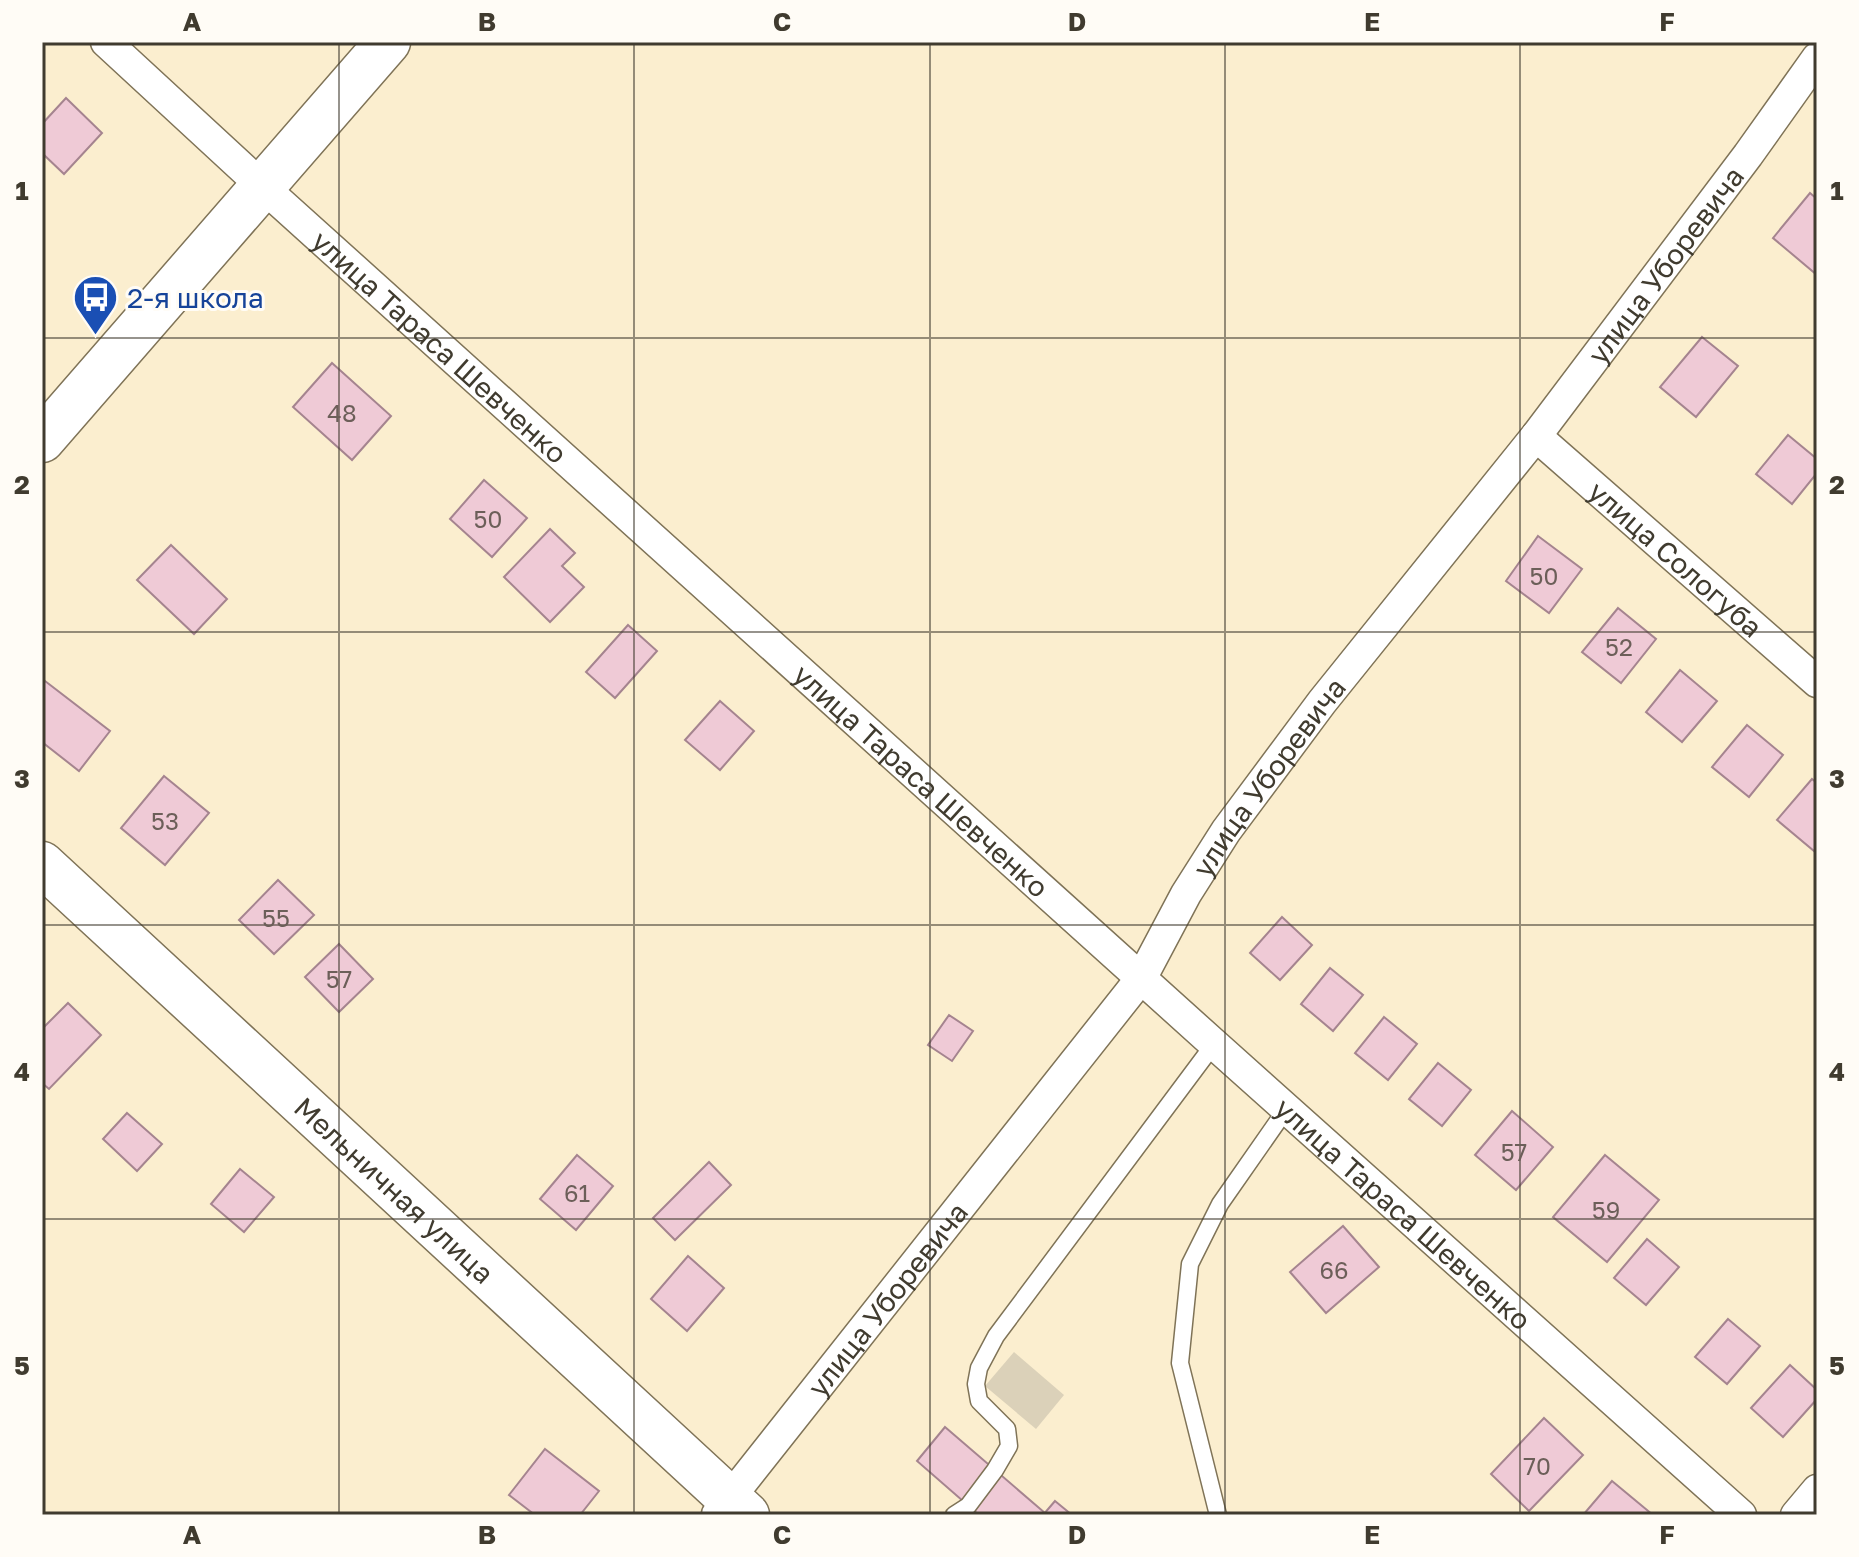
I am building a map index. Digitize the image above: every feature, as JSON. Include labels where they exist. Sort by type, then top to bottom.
[{"type":"main road","points":[[42,440],[388,42]]},
{"type":"main road","name":"Мельничная улица","points":[[42,864],[731,1510]]},
{"type":"street","name":"улица Тараса Шевченко","points":[[106,42],[1214,1044],[1741,1515]]},
{"type":"street","name":"улица Уборевича","points":[[731,1510],[1142,977],[1186,894],[1235,819],[1322,702],[1536,436],[1748,155],[1817,58]]},
{"type":"street","name":"улица Сологуба","points":[[1536,436],[1817,682]]},
{"type":"street","points":[[1796,1515],[1817,1490]]},
{"type":"lane","points":[[954,1515],[968,1506],[1009,1446],[1007,1429],[979,1401],[976,1384],[979,1368],[996,1336],[1214,1044]]},
{"type":"lane","points":[[1218,1515],[1180,1363],[1190,1264],[1220,1204],[1287,1108]]},
{"type":"shaded area","points":[[1014,1352],[1064,1395],[1036,1429],[985,1386]]},
{"type":"building","points":[[66,98],[102,133],[64,174],[42,153],[42,124]]},
{"type":"building","points":[[1810,193],[1817,199],[1817,275],[1773,238]]},
{"type":"building","points":[[1702,337],[1738,366],[1696,417],[1660,387]]},
{"type":"building","points":[[332,363],[391,416],[352,460],[293,407]]},
{"type":"building","points":[[1788,435],[1817,459],[1817,473],[1792,504],[1756,474]]},
{"type":"building","points":[[484,480],[527,518],[492,557],[450,519]]},
{"type":"building","points":[[550,529],[575,553],[562,566],[584,587],[550,622],[504,577]]},
{"type":"building","points":[[1538,536],[1582,569],[1549,613],[1506,581]]},
{"type":"building","points":[[171,545],[227,599],[194,634],[137,580]]},
{"type":"building","points":[[1618,608],[1656,639],[1621,683],[1582,652]]},
{"type":"building","points":[[628,625],[657,651],[615,698],[586,672]]},
{"type":"building","points":[[1680,670],[1717,701],[1682,742],[1646,712]]},
{"type":"building","points":[[45,681],[110,731],[79,771],[42,742],[42,685]]},
{"type":"building","points":[[720,701],[754,731],[720,770],[685,740]]},
{"type":"building","points":[[1747,725],[1783,755],[1749,797],[1712,767]]},
{"type":"building","points":[[164,776],[209,813],[165,865],[121,828]]},
{"type":"building","points":[[1812,779],[1817,783],[1817,847],[1814,851],[1777,820]]},
{"type":"building","points":[[278,880],[314,915],[274,954],[239,920]]},
{"type":"building","points":[[1282,917],[1312,945],[1280,980],[1250,953]]},
{"type":"building","points":[[339,944],[373,979],[339,1012],[305,977]]},
{"type":"building","points":[[1330,968],[1363,995],[1333,1031],[1301,1004]]},
{"type":"building","points":[[68,1003],[101,1035],[49,1089],[42,1083],[42,1029]]},
{"type":"building","points":[[949,1015],[973,1031],[952,1061],[928,1045]]},
{"type":"building","points":[[1384,1017],[1417,1044],[1388,1080],[1355,1053]]},
{"type":"building","points":[[1438,1063],[1471,1090],[1442,1126],[1409,1099]]},
{"type":"building","points":[[1512,1111],[1553,1147],[1516,1190],[1475,1155]]},
{"type":"building","points":[[127,1113],[162,1144],[137,1171],[103,1139]]},
{"type":"building","points":[[577,1155],[613,1186],[576,1230],[540,1199]]},
{"type":"building","points":[[1605,1155],[1659,1200],[1607,1262],[1553,1217]]},
{"type":"building","points":[[709,1162],[731,1185],[675,1240],[653,1218]]},
{"type":"building","points":[[240,1169],[274,1197],[244,1232],[211,1204]]},
{"type":"building","points":[[1343,1226],[1379,1267],[1326,1313],[1290,1272]]},
{"type":"building","points":[[1647,1239],[1679,1267],[1646,1305],[1614,1278]]},
{"type":"building","points":[[688,1256],[724,1288],[687,1331],[651,1299]]},
{"type":"building","points":[[1728,1319],[1760,1346],[1727,1384],[1695,1357]]},
{"type":"building","points":[[1790,1365],[1817,1390],[1817,1399],[1783,1437],[1751,1408]]},
{"type":"building","points":[[1544,1418],[1583,1455],[1529,1511],[1491,1474]]},
{"type":"building","points":[[945,1427],[1045,1513],[979,1515],[917,1461]]},
{"type":"building","points":[[545,1449],[599,1491],[580,1515],[535,1515],[509,1495]]},
{"type":"building","points":[[1612,1481],[1653,1515],[1583,1515]]},
{"type":"building","points":[[1055,1501],[1072,1515],[1043,1515]]},
{"type":"place","name":"2-я школа","points":[[96,336]]}]
